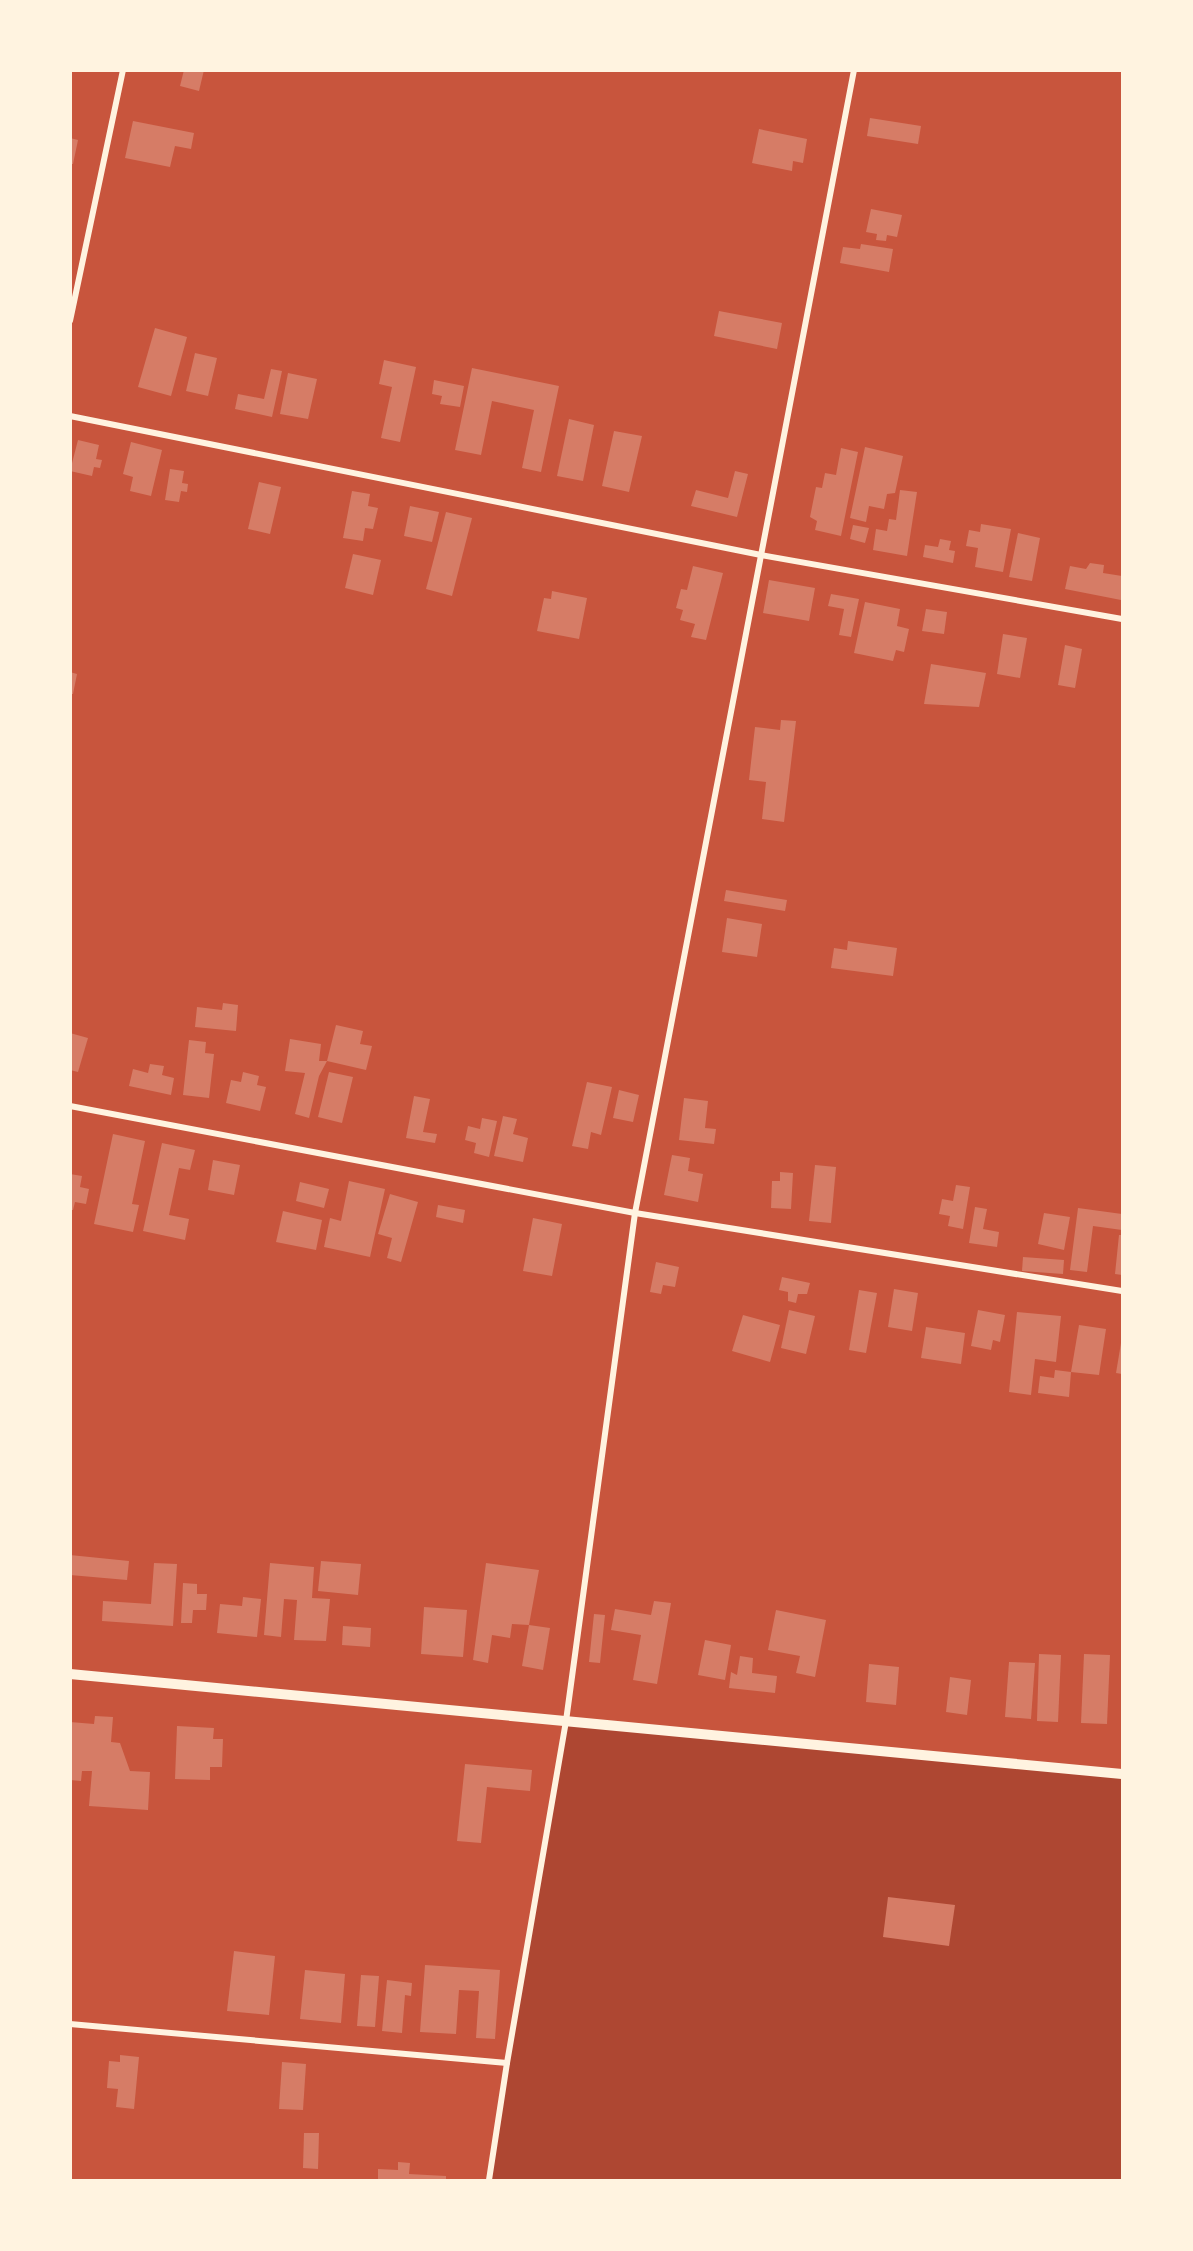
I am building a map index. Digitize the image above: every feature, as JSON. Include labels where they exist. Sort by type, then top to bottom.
[{"type":"street","points":[[70,321],[123,70]]},
{"type":"street","points":[[489,2181],[566,1721],[635,1213],[854,70]]},
{"type":"street","points":[[70,416],[761,555],[1122,619]]},
{"type":"street","points":[[70,1106],[635,1213],[1122,1291]]},
{"type":"street","points":[[70,1674],[1122,1774]]},
{"type":"street","points":[[70,2024],[507,2063]]},
{"type":"shaded area","points":[[566,1721],[1122,1774],[1122,2180],[489,2180]]},
{"type":"building","points":[[184,70],[204,70],[199,91],[180,86]]},
{"type":"building","points":[[870,118],[921,126],[918,144],[867,136]]},
{"type":"building","points":[[133,121],[194,133],[191,149],[175,146],[170,167],[125,158]]},
{"type":"building","points":[[759,129],[807,139],[803,163],[793,161],[792,171],[752,163]]},
{"type":"building","points":[[70,138],[78,140],[73,164],[70,164]]},
{"type":"building","points":[[871,209],[902,215],[897,237],[887,235],[886,241],[876,240],[877,234],[866,232]]},
{"type":"building","points":[[861,244],[893,249],[889,272],[840,263],[843,247],[860,249]]},
{"type":"building","points":[[719,311],[782,323],[777,349],[714,336]]},
{"type":"building","points":[[155,328],[187,337],[171,396],[138,387]]},
{"type":"building","points":[[195,353],[217,358],[208,396],[186,391]]},
{"type":"building","points":[[384,360],[416,367],[400,442],[381,438],[392,387],[379,384]]},
{"type":"building","points":[[472,368],[559,386],[541,472],[522,468],[534,410],[492,401],[481,455],[455,450]]},
{"type":"building","points":[[271,369],[282,371],[272,417],[235,409],[238,394],[264,399]]},
{"type":"building","points":[[288,373],[317,379],[308,419],[280,414]]},
{"type":"building","points":[[434,380],[464,386],[460,407],[440,404],[442,396],[432,394]]},
{"type":"building","points":[[569,419],[594,425],[583,481],[557,476]]},
{"type":"building","points":[[614,431],[642,436],[629,492],[602,486]]},
{"type":"building","points":[[78,440],[99,445],[96,459],[102,460],[100,468],[94,467],[92,476],[70,471]]},
{"type":"building","points":[[131,442],[162,450],[151,496],[130,491],[133,477],[123,474]]},
{"type":"building","points":[[865,447],[903,456],[895,493],[887,494],[884,509],[869,506],[866,522],[850,518]]},
{"type":"building","points":[[841,448],[858,452],[841,536],[815,530],[817,521],[810,517],[816,487],[822,488],[825,473],[836,475]]},
{"type":"building","points":[[170,469],[184,471],[182,483],[188,484],[187,492],[181,491],[179,502],[165,500]]},
{"type":"building","points":[[735,471],[748,474],[737,517],[691,506],[696,490],[728,498]]},
{"type":"building","points":[[259,482],[281,487],[270,534],[248,529]]},
{"type":"building","points":[[900,490],[917,492],[907,556],[873,550],[876,529],[887,531],[889,519],[896,520]]},
{"type":"building","points":[[352,491],[370,494],[368,506],[378,508],[373,529],[365,528],[363,541],[343,538]]},
{"type":"building","points":[[410,506],[439,512],[432,542],[404,536]]},
{"type":"building","points":[[446,512],[472,518],[452,596],[426,589]]},
{"type":"building","points":[[981,524],[1011,529],[1003,572],[975,567],[978,548],[966,546],[969,530],[980,532]]},
{"type":"building","points":[[853,525],[869,528],[865,543],[850,539]]},
{"type":"building","points":[[1018,533],[1040,538],[1032,581],[1009,577]]},
{"type":"building","points":[[940,539],[951,541],[949,550],[955,551],[953,563],[923,557],[925,545],[938,547]]},
{"type":"building","points":[[353,554],[381,560],[373,595],[345,588]]},
{"type":"building","points":[[1090,563],[1104,565],[1103,573],[1122,576],[1121,600],[1065,589],[1070,566],[1086,569]]},
{"type":"building","points":[[693,566],[723,573],[706,640],[691,637],[695,624],[680,620],[683,610],[676,608],[681,589],[687,590]]},
{"type":"building","points":[[769,580],[815,588],[809,621],[763,613]]},
{"type":"building","points":[[552,591],[587,598],[579,639],[537,631],[544,598],[551,599]]},
{"type":"building","points":[[831,594],[859,599],[851,637],[839,635],[844,609],[828,606]]},
{"type":"building","points":[[865,602],[900,609],[897,626],[909,629],[904,652],[896,650],[893,661],[854,653]]},
{"type":"building","points":[[926,609],[947,612],[944,634],[922,631]]},
{"type":"building","points":[[1003,634],[1027,638],[1020,678],[997,674]]},
{"type":"building","points":[[1065,645],[1082,649],[1075,688],[1058,685]]},
{"type":"building","points":[[931,664],[986,673],[979,707],[924,704]]},
{"type":"building","points":[[70,672],[77,674],[73,694],[70,694]]},
{"type":"building","points":[[781,720],[796,721],[784,822],[762,819],[766,782],[749,780],[755,727],[780,730]]},
{"type":"building","points":[[726,890],[787,900],[785,911],[724,901]]},
{"type":"building","points":[[727,918],[762,924],[757,957],[722,952]]},
{"type":"building","points":[[848,941],[897,948],[893,976],[831,968],[834,948],[847,950]]},
{"type":"building","points":[[223,1003],[238,1005],[236,1031],[195,1027],[197,1007],[222,1010]]},
{"type":"building","points":[[336,1025],[363,1031],[360,1044],[372,1046],[366,1070],[327,1061]]},
{"type":"building","points":[[70,1033],[88,1038],[78,1072],[70,1070]]},
{"type":"building","points":[[290,1039],[321,1044],[319,1061],[327,1061],[319,1076],[309,1118],[295,1114],[305,1073],[285,1071]]},
{"type":"building","points":[[189,1040],[206,1042],[205,1053],[214,1054],[209,1098],[183,1095]]},
{"type":"building","points":[[150,1064],[164,1066],[162,1075],[174,1078],[171,1095],[129,1086],[133,1069],[148,1073]]},
{"type":"building","points":[[243,1072],[259,1076],[257,1085],[266,1087],[260,1111],[226,1103],[231,1080],[241,1082]]},
{"type":"building","points":[[329,1072],[353,1077],[342,1123],[318,1117]]},
{"type":"building","points":[[587,1082],[612,1087],[601,1135],[591,1132],[588,1149],[572,1146]]},
{"type":"building","points":[[619,1090],[639,1095],[633,1122],[613,1118]]},
{"type":"building","points":[[414,1096],[430,1099],[423,1132],[437,1134],[435,1143],[406,1138]]},
{"type":"building","points":[[684,1098],[708,1101],[705,1128],[716,1129],[714,1144],[679,1140]]},
{"type":"building","points":[[503,1116],[517,1119],[513,1134],[528,1138],[523,1162],[494,1156]]},
{"type":"building","points":[[482,1118],[497,1121],[489,1157],[474,1153],[476,1143],[465,1140],[468,1126],[480,1129]]},
{"type":"building","points":[[113,1134],[145,1141],[132,1204],[139,1205],[133,1232],[94,1224]]},
{"type":"building","points":[[162,1143],[195,1150],[190,1170],[179,1168],[169,1215],[189,1219],[185,1240],[143,1231]]},
{"type":"building","points":[[672,1155],[690,1158],[688,1171],[703,1174],[698,1202],[664,1195]]},
{"type":"building","points":[[213,1160],[240,1165],[234,1195],[208,1190]]},
{"type":"building","points":[[815,1165],[836,1167],[831,1223],[809,1221]]},
{"type":"building","points":[[780,1172],[793,1173],[791,1209],[771,1208],[772,1181],[780,1181]]},
{"type":"building","points":[[70,1174],[82,1176],[80,1187],[89,1189],[86,1204],[75,1202],[73,1210],[70,1210]]},
{"type":"building","points":[[349,1181],[385,1189],[370,1257],[324,1247],[330,1218],[341,1221]]},
{"type":"building","points":[[300,1182],[329,1189],[324,1208],[296,1201]]},
{"type":"building","points":[[956,1185],[970,1187],[963,1229],[948,1226],[950,1216],[939,1214],[942,1199],[953,1201]]},
{"type":"building","points":[[390,1194],[418,1202],[401,1262],[387,1258],[392,1238],[378,1234]]},
{"type":"building","points":[[438,1205],[465,1210],[463,1223],[436,1217]]},
{"type":"building","points":[[975,1207],[987,1209],[983,1229],[999,1232],[997,1247],[969,1243]]},
{"type":"building","points":[[1078,1208],[1122,1214],[1122,1230],[1093,1226],[1087,1272],[1070,1270]]},
{"type":"building","points":[[283,1211],[322,1220],[316,1250],[276,1242]]},
{"type":"building","points":[[1044,1213],[1070,1217],[1064,1250],[1038,1244]]},
{"type":"building","points":[[533,1218],[562,1224],[552,1276],[523,1271]]},
{"type":"building","points":[[1119,1235],[1122,1235],[1122,1275],[1115,1274]]},
{"type":"building","points":[[1023,1257],[1064,1260],[1063,1274],[1022,1271]]},
{"type":"building","points":[[656,1262],[679,1267],[675,1287],[663,1285],[661,1294],[650,1292]]},
{"type":"building","points":[[782,1277],[810,1283],[807,1294],[798,1294],[796,1303],[788,1301],[788,1292],[779,1290]]},
{"type":"building","points":[[894,1289],[918,1293],[912,1331],[888,1327]]},
{"type":"building","points":[[859,1290],[877,1293],[866,1353],[849,1350]]},
{"type":"building","points":[[789,1310],[815,1316],[806,1354],[781,1348]]},
{"type":"building","points":[[978,1310],[1005,1315],[1000,1342],[993,1340],[991,1350],[971,1346]]},
{"type":"building","points":[[1017,1312],[1061,1316],[1056,1362],[1035,1359],[1031,1395],[1009,1392]]},
{"type":"building","points":[[743,1315],[780,1325],[770,1362],[732,1351]]},
{"type":"building","points":[[1079,1325],[1106,1329],[1099,1375],[1071,1372]]},
{"type":"building","points":[[926,1327],[965,1333],[961,1364],[921,1358]]},
{"type":"building","points":[[1122,1343],[1122,1374],[1116,1373]]},
{"type":"building","points":[[1055,1370],[1071,1372],[1069,1397],[1038,1393],[1040,1376],[1054,1378]]},
{"type":"building","points":[[70,1555],[129,1561],[127,1580],[70,1575]]},
{"type":"building","points":[[321,1561],[361,1564],[358,1595],[318,1591]]},
{"type":"building","points":[[154,1563],[177,1564],[173,1626],[102,1621],[103,1601],[151,1604]]},
{"type":"building","points":[[270,1563],[314,1567],[312,1598],[330,1599],[326,1641],[294,1640],[297,1600],[284,1599],[281,1637],[264,1635]]},
{"type":"building","points":[[486,1563],[539,1570],[529,1625],[512,1624],[510,1638],[492,1635],[488,1663],[473,1660]]},
{"type":"building","points":[[183,1583],[197,1584],[197,1594],[207,1594],[206,1610],[193,1610],[192,1623],[181,1623]]},
{"type":"building","points":[[243,1597],[261,1599],[257,1637],[217,1633],[220,1604],[242,1606]]},
{"type":"building","points":[[654,1601],[671,1603],[657,1684],[633,1680],[641,1635],[611,1630],[615,1609],[651,1615]]},
{"type":"building","points":[[424,1607],[467,1610],[463,1657],[421,1654]]},
{"type":"building","points":[[776,1610],[826,1620],[815,1677],[796,1673],[800,1656],[768,1650]]},
{"type":"building","points":[[594,1614],[605,1615],[600,1663],[589,1662]]},
{"type":"building","points":[[529,1625],[550,1628],[543,1670],[522,1666]]},
{"type":"building","points":[[343,1626],[371,1628],[370,1647],[342,1645]]},
{"type":"building","points":[[705,1640],[731,1645],[725,1680],[698,1675]]},
{"type":"building","points":[[1039,1654],[1061,1655],[1058,1722],[1037,1721]]},
{"type":"building","points":[[1084,1654],[1110,1655],[1107,1724],[1081,1723]]},
{"type":"building","points":[[740,1656],[753,1658],[752,1673],[777,1676],[775,1693],[729,1688],[731,1672],[737,1675]]},
{"type":"building","points":[[1009,1662],[1035,1663],[1031,1719],[1005,1717]]},
{"type":"building","points":[[869,1664],[899,1667],[896,1705],[866,1702]]},
{"type":"building","points":[[950,1677],[971,1680],[967,1715],[946,1712]]},
{"type":"building","points":[[95,1716],[113,1717],[111,1742],[120,1743],[130,1771],[150,1772],[148,1810],[89,1806],[92,1771],[82,1771],[81,1781],[70,1780],[70,1722],[94,1724]]},
{"type":"building","points":[[177,1726],[214,1728],[213,1739],[223,1739],[222,1767],[210,1767],[210,1780],[175,1779]]},
{"type":"building","points":[[465,1764],[532,1770],[530,1791],[487,1787],[481,1843],[457,1841]]},
{"type":"building","points":[[888,1897],[955,1905],[949,1946],[883,1937]]},
{"type":"building","points":[[234,1951],[275,1956],[269,2015],[227,2011]]},
{"type":"building","points":[[425,1965],[500,1970],[495,2039],[476,2038],[479,1991],[459,1990],[456,2034],[420,2032]]},
{"type":"building","points":[[305,1970],[345,1974],[341,2023],[300,2019]]},
{"type":"building","points":[[361,1975],[379,1976],[375,2027],[357,2026]]},
{"type":"building","points":[[387,1980],[412,1983],[411,1996],[405,1995],[402,2033],[382,2031]]},
{"type":"building","points":[[120,2055],[139,2057],[134,2109],[116,2107],[118,2089],[107,2088],[109,2061],[120,2062]]},
{"type":"building","points":[[282,2062],[306,2064],[303,2110],[279,2109]]},
{"type":"building","points":[[304,2133],[319,2133],[318,2169],[303,2168]]},
{"type":"building","points":[[398,2162],[410,2163],[409,2174],[446,2176],[446,2180],[378,2180],[378,2169],[398,2170]]}]
